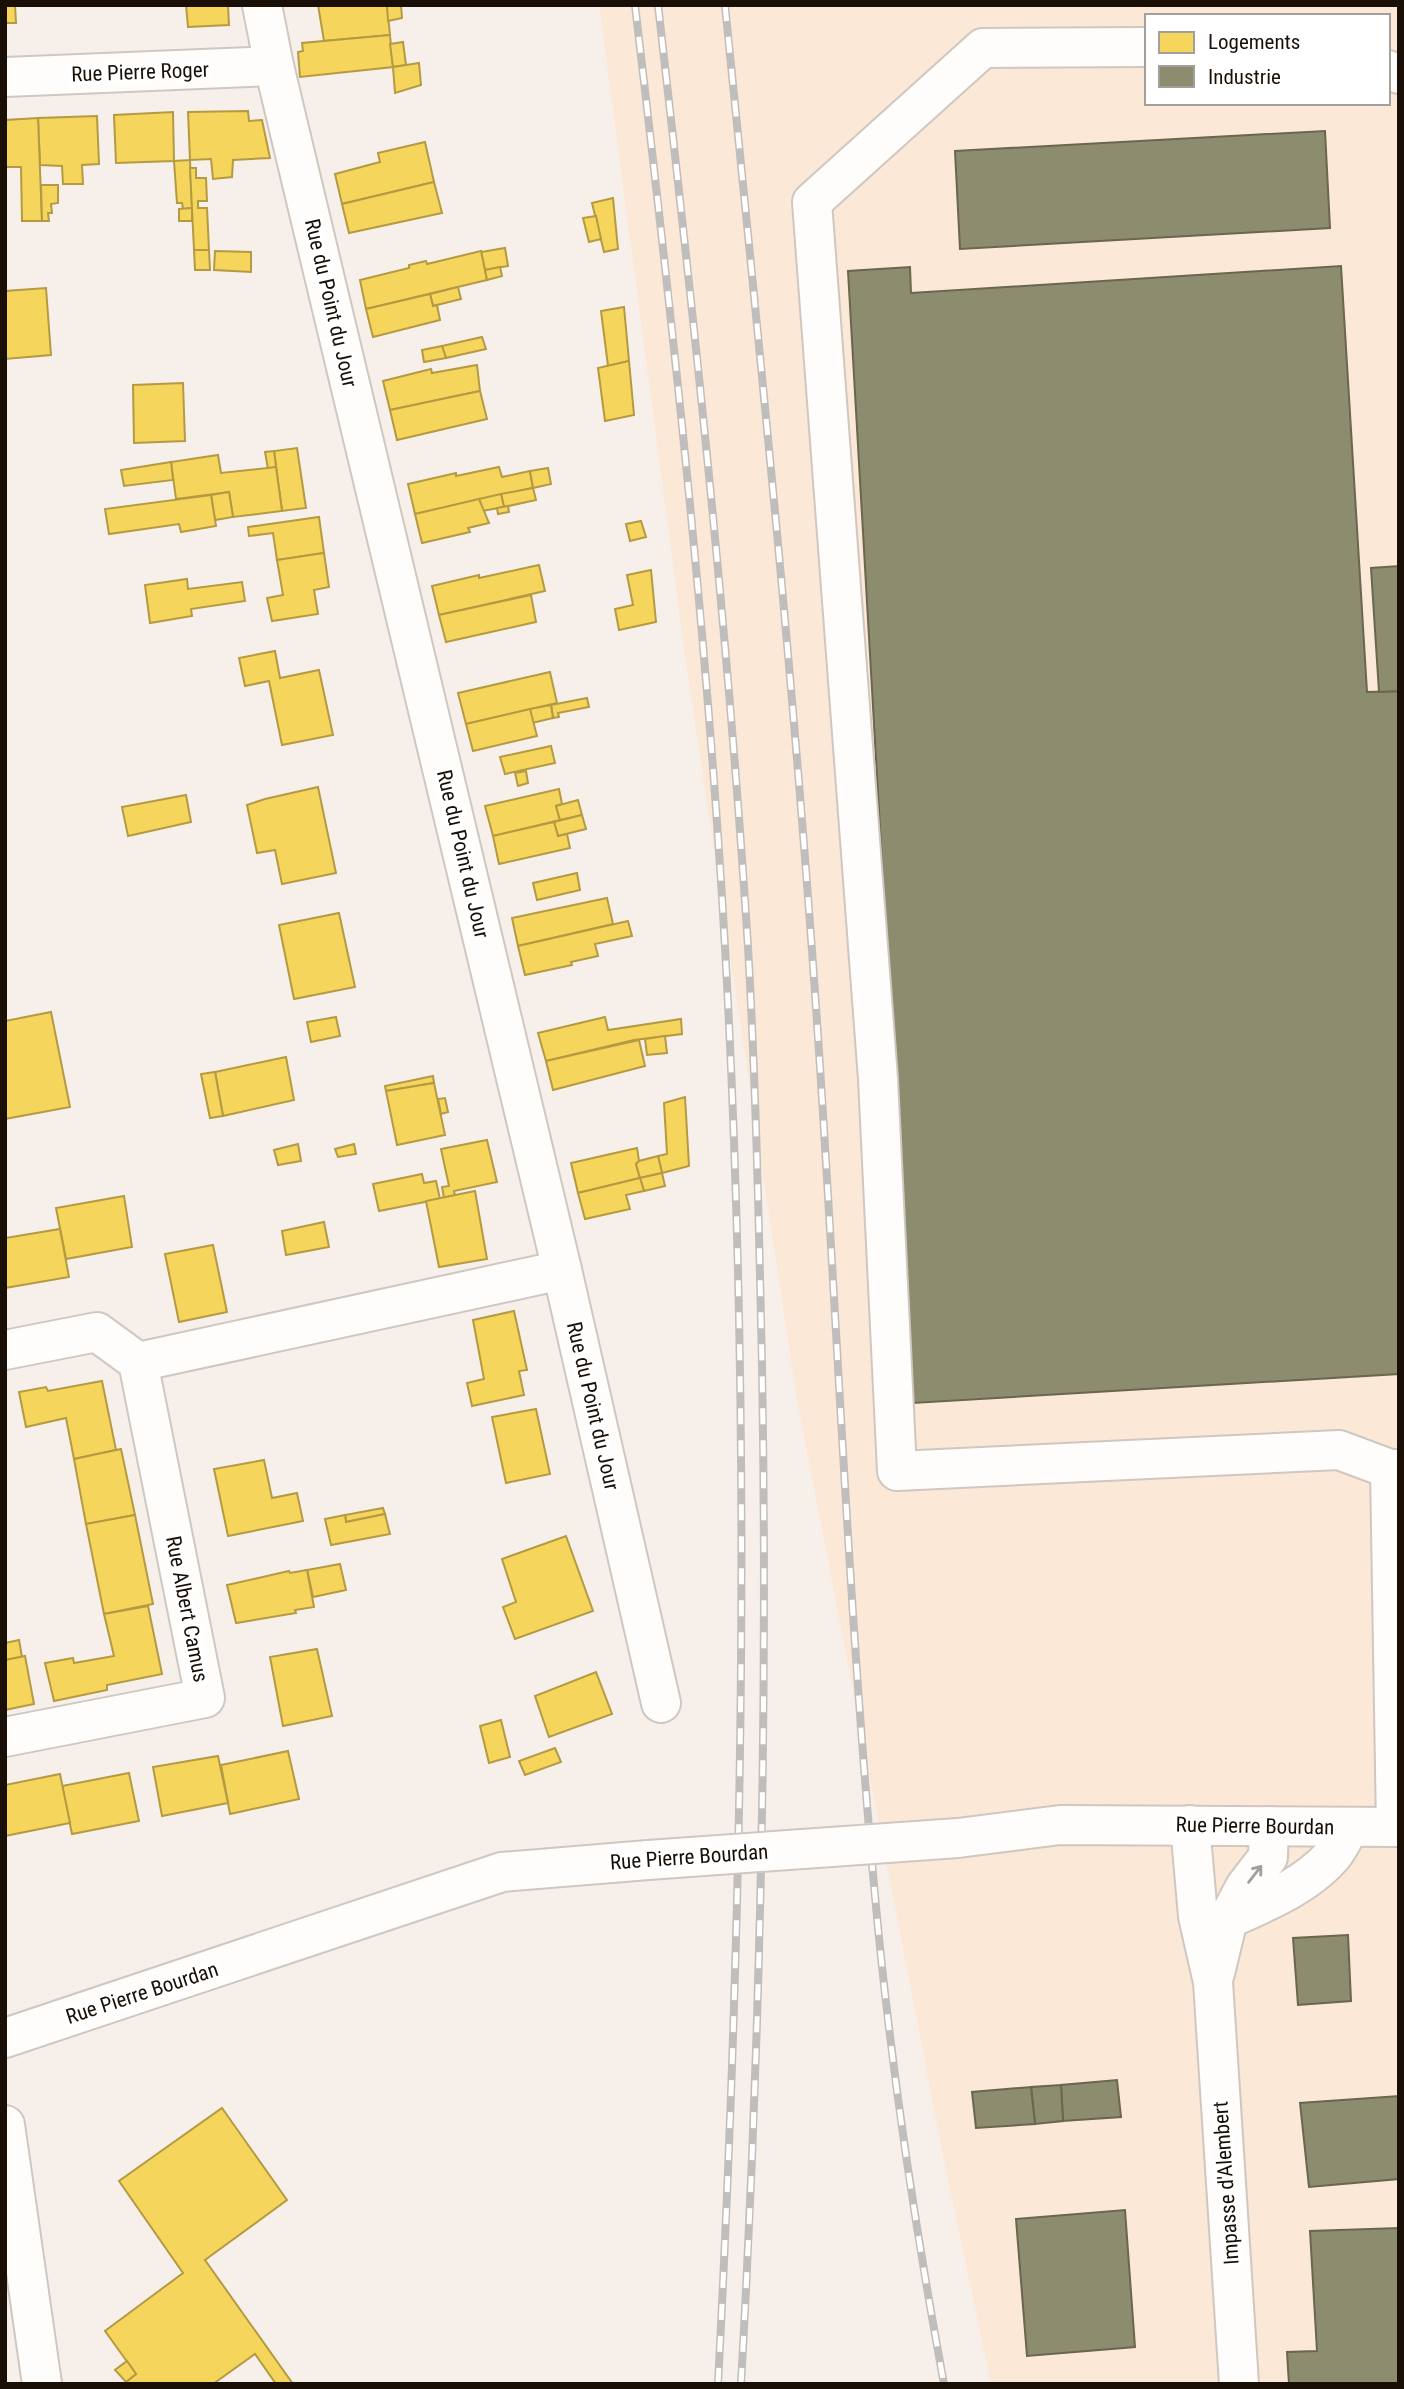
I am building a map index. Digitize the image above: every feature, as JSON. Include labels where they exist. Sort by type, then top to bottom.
[{"type":"street","name":"Rue du Point du Jour","points":[[262,5],[274,66],[562,1270],[661,1703]]},
{"type":"street","points":[[1145,47],[982,48],[812,202],[878,1079],[897,1471],[1339,1450],[1395,1469],[1398,1827]]},
{"type":"street","name":"Rue Pierre Roger","points":[[5,77],[274,66]]},
{"type":"street","points":[[5,1350],[97,1332],[138,1362],[562,1270]]},
{"type":"street","name":"Rue Albert Camus","points":[[5,1737],[205,1698],[138,1362]]},
{"type":"street","name":"Rue Pierre Bourdan","points":[[5,2038],[502,1872],[958,1838],[1060,1825],[1398,1827]]},
{"type":"street","name":"Impasse d'Alembert","points":[[1190,1825],[1198,1916],[1213,1982],[1239,2384]]},
{"type":"street","name":"Impasse d'Alembert","points":[[1213,1982],[1228,1919],[1245,1887],[1268,1857],[1269,1826]]},
{"type":"street","points":[[1228,1919],[1268,1901],[1320,1868],[1334,1854],[1349,1827]]},
{"type":"street","points":[[5,2125],[42,2384]]},
{"type":"shaded area","points":[[599,5],[1399,5],[1399,2384],[991,2384],[944,2161],[797,1401],[685,657]]},
{"type":"building: Logements","points":[[5,5],[15,5],[16,23],[5,23]]},
{"type":"building: Logements","points":[[186,5],[228,5],[229,25],[188,27]]},
{"type":"building: Logements","points":[[318,5],[387,5],[390,35],[324,41]]},
{"type":"building: Logements","points":[[387,5],[401,5],[402,18],[388,21]]},
{"type":"building: Logements","points":[[390,35],[393,67],[300,77],[298,52],[303,51],[302,43]]},
{"type":"building: Logements","points":[[403,42],[406,65],[393,67],[390,44]]},
{"type":"building: Logements","points":[[419,63],[421,85],[395,93],[393,67]]},
{"type":"building: Logements","points":[[248,111],[249,121],[262,120],[270,158],[233,160],[232,177],[213,179],[211,159],[190,160],[188,112]]},
{"type":"building: Logements","points":[[173,112],[174,161],[116,163],[114,115]]},
{"type":"building: Logements","points":[[97,116],[99,164],[82,165],[83,184],[63,184],[62,166],[40,165],[38,118]]},
{"type":"building: Logements","points":[[38,118],[42,221],[22,221],[21,167],[5,167],[5,120]]},
{"type":"building: Logements","points":[[425,142],[434,182],[342,204],[335,174],[380,162],[378,153]]},
{"type":"building: Logements","points":[[190,160],[192,208],[183,209],[182,203],[177,203],[174,161]]},
{"type":"building: Logements","points":[[190,168],[196,168],[196,178],[206,178],[207,201],[198,201],[198,208],[207,208],[209,250],[194,250]]},
{"type":"building: Logements","points":[[434,182],[442,213],[349,233],[342,204]]},
{"type":"building: Logements","points":[[41,185],[58,185],[58,203],[51,204],[49,221],[42,221]]},
{"type":"building: Logements","points":[[613,198],[618,249],[604,252],[592,203]]},
{"type":"building: Logements","points":[[192,208],[192,221],[179,221],[179,209]]},
{"type":"building: Logements","points":[[596,216],[601,239],[589,242],[583,218]]},
{"type":"building: Logements","points":[[505,248],[508,266],[485,270],[481,252]]},
{"type":"building: Logements","points":[[194,250],[209,250],[210,270],[195,270]]},
{"type":"building: Logements","points":[[215,251],[251,252],[251,272],[214,270]]},
{"type":"building: Logements","points":[[481,251],[487,280],[366,309],[360,280],[409,268],[409,265],[426,261],[427,264]]},
{"type":"building: Logements","points":[[500,267],[502,276],[487,280],[485,270]]},
{"type":"building: Logements","points":[[458,287],[461,299],[433,306],[430,294]]},
{"type":"building: Logements","points":[[46,288],[51,355],[5,359],[5,291]]},
{"type":"building: Logements","points":[[430,294],[433,306],[437,305],[440,320],[373,337],[366,309]]},
{"type":"building: Logements","points":[[624,307],[629,361],[608,366],[601,311]]},
{"type":"building: Logements","points":[[482,337],[486,349],[446,358],[442,346]]},
{"type":"building: Logements","points":[[442,346],[446,358],[424,362],[422,350]]},
{"type":"building: Logements","points":[[629,361],[634,415],[605,421],[598,368]]},
{"type":"building: Logements","points":[[477,365],[480,391],[390,410],[383,381],[431,369],[432,373]]},
{"type":"building: Logements","points":[[183,383],[185,441],[134,443],[133,385]]},
{"type":"building: Logements","points":[[480,391],[487,419],[397,440],[390,410]]},
{"type":"building: Logements","points":[[297,448],[306,508],[282,511],[274,451]]},
{"type":"building: Logements","points":[[274,451],[276,467],[268,469],[265,452]]},
{"type":"building: Logements","points":[[218,455],[221,473],[276,467],[282,511],[233,517],[229,492],[176,499],[171,462]]},
{"type":"building: Logements","points":[[171,462],[173,480],[124,486],[121,470]]},
{"type":"building: Logements","points":[[499,467],[502,477],[530,471],[533,488],[415,514],[408,484]]},
{"type":"building: Logements","points":[[548,468],[551,484],[533,488],[530,471]]},
{"type":"building: Logements","points":[[533,488],[536,500],[504,507],[501,494]]},
{"type":"building: Logements","points":[[229,492],[233,517],[215,520],[211,495]]},
{"type":"building: Logements","points":[[501,494],[504,507],[482,511],[479,499]]},
{"type":"building: Logements","points":[[211,495],[216,526],[181,532],[179,524],[109,534],[105,509]]},
{"type":"building: Logements","points":[[479,499],[489,523],[468,528],[470,532],[422,543],[415,514]]},
{"type":"building: Logements","points":[[508,506],[509,512],[498,514],[497,508]]},
{"type":"building: Logements","points":[[319,517],[324,553],[277,560],[273,533],[249,536],[248,527]]},
{"type":"building: Logements","points":[[641,521],[646,537],[630,541],[626,524]]},
{"type":"building: Logements","points":[[324,553],[329,587],[314,590],[318,614],[272,621],[267,598],[283,595],[277,560]]},
{"type":"building: Logements","points":[[539,565],[545,591],[439,615],[432,586]]},
{"type":"building: Logements","points":[[651,570],[656,622],[619,630],[615,609],[633,605],[627,575]]},
{"type":"building: Logements","points":[[187,579],[188,589],[242,582],[245,601],[191,609],[192,616],[150,623],[145,585]]},
{"type":"building: Logements","points":[[531,595],[536,622],[446,642],[439,615]]},
{"type":"building: Logements","points":[[275,651],[280,678],[319,670],[333,735],[282,745],[269,681],[245,686],[239,658]]},
{"type":"building: Logements","points":[[550,672],[557,703],[466,724],[458,693]]},
{"type":"building: Logements","points":[[587,698],[589,707],[558,713],[559,717],[553,718],[551,705]]},
{"type":"building: Logements","points":[[551,705],[553,718],[532,723],[530,709]]},
{"type":"building: Logements","points":[[530,709],[537,736],[473,751],[466,724]]},
{"type":"building: Logements","points":[[551,746],[555,763],[505,774],[500,757]]},
{"type":"building: Logements","points":[[526,771],[528,783],[518,786],[515,773]]},
{"type":"building: Logements","points":[[318,787],[336,873],[282,884],[275,850],[257,853],[247,805]]},
{"type":"building: Logements","points":[[559,789],[562,804],[556,806],[560,820],[493,836],[485,806]]},
{"type":"building: Logements","points":[[186,795],[191,822],[128,836],[122,807]]},
{"type":"building: Logements","points":[[578,800],[582,815],[560,820],[556,806]]},
{"type":"building: Logements","points":[[582,815],[586,829],[558,836],[554,822]]},
{"type":"building: Logements","points":[[554,822],[558,836],[567,834],[570,848],[499,864],[493,836]]},
{"type":"building: Logements","points":[[577,873],[580,890],[537,900],[533,883]]},
{"type":"building: Logements","points":[[607,898],[613,924],[518,946],[512,918]]},
{"type":"building: Logements","points":[[339,913],[355,987],[294,999],[279,925]]},
{"type":"building: Logements","points":[[628,921],[632,936],[595,944],[598,956],[571,962],[572,965],[525,975],[518,946]]},
{"type":"building: Logements","points":[[51,1012],[70,1107],[5,1119],[5,1021]]},
{"type":"building: Logements","points":[[336,1017],[340,1036],[311,1042],[307,1022]]},
{"type":"building: Logements","points":[[605,1017],[608,1030],[681,1019],[682,1034],[634,1040],[546,1061],[538,1033]]},
{"type":"building: Logements","points":[[665,1036],[667,1053],[647,1055],[645,1039]]},
{"type":"building: Logements","points":[[639,1040],[645,1066],[553,1090],[546,1061]]},
{"type":"building: Logements","points":[[286,1057],[294,1100],[223,1116],[215,1072]]},
{"type":"building: Logements","points":[[215,1072],[223,1116],[210,1118],[201,1074]]},
{"type":"building: Logements","points":[[433,1076],[434,1083],[386,1091],[385,1086]]},
{"type":"building: Logements","points":[[434,1083],[445,1135],[397,1145],[386,1091]]},
{"type":"building: Logements","points":[[685,1097],[689,1166],[662,1173],[658,1156],[667,1154],[664,1103]]},
{"type":"building: Logements","points":[[445,1098],[448,1112],[441,1114],[438,1099]]},
{"type":"building: Logements","points":[[487,1140],[497,1182],[454,1191],[455,1195],[444,1198],[442,1187],[449,1186],[441,1149]]},
{"type":"building: Logements","points":[[298,1144],[301,1161],[278,1165],[274,1150]]},
{"type":"building: Logements","points":[[354,1144],[356,1154],[338,1157],[335,1149]]},
{"type":"building: Logements","points":[[637,1148],[639,1161],[636,1164],[640,1178],[578,1193],[571,1163]]},
{"type":"building: Logements","points":[[658,1156],[662,1173],[640,1178],[636,1164]]},
{"type":"building: Logements","points":[[662,1173],[665,1186],[644,1191],[640,1178]]},
{"type":"building: Logements","points":[[422,1174],[424,1183],[436,1181],[440,1199],[379,1211],[373,1184]]},
{"type":"building: Logements","points":[[640,1178],[644,1191],[626,1195],[630,1209],[585,1219],[578,1193]]},
{"type":"building: Logements","points":[[475,1191],[487,1259],[439,1267],[426,1201]]},
{"type":"building: Logements","points":[[124,1196],[132,1247],[66,1259],[56,1208]]},
{"type":"building: Logements","points":[[324,1222],[329,1247],[286,1255],[282,1231]]},
{"type":"building: Logements","points":[[60,1229],[69,1277],[5,1288],[5,1238]]},
{"type":"building: Logements","points":[[213,1245],[227,1312],[179,1322],[165,1254]]},
{"type":"building: Logements","points":[[514,1311],[527,1370],[519,1371],[524,1395],[472,1406],[467,1383],[484,1379],[473,1320]]},
{"type":"building: Logements","points":[[102,1381],[116,1450],[74,1459],[66,1418],[26,1427],[19,1392],[46,1387],[48,1391]]},
{"type":"building: Logements","points":[[536,1409],[550,1474],[506,1483],[492,1417]]},
{"type":"building: Logements","points":[[121,1449],[135,1515],[86,1524],[74,1459]]},
{"type":"building: Logements","points":[[264,1460],[272,1498],[297,1493],[303,1521],[228,1536],[214,1469]]},
{"type":"building: Logements","points":[[383,1508],[385,1514],[346,1522],[345,1515]]},
{"type":"building: Logements","points":[[385,1514],[390,1534],[331,1545],[325,1519],[345,1515],[346,1522]]},
{"type":"building: Logements","points":[[135,1515],[153,1604],[104,1614],[86,1524]]},
{"type":"building: Logements","points":[[566,1536],[593,1611],[515,1639],[503,1607],[516,1602],[502,1559]]},
{"type":"building: Logements","points":[[340,1564],[346,1590],[313,1597],[307,1570]]},
{"type":"building: Logements","points":[[307,1570],[314,1607],[295,1610],[296,1613],[236,1623],[227,1585],[289,1571]]},
{"type":"building: Logements","points":[[148,1606],[162,1674],[107,1685],[107,1690],[54,1701],[45,1663],[73,1658],[74,1663],[114,1656],[104,1614]]},
{"type":"building: Logements","points":[[19,1640],[22,1657],[5,1660],[5,1643]]},
{"type":"building: Logements","points":[[317,1649],[332,1716],[283,1726],[270,1657]]},
{"type":"building: Logements","points":[[25,1656],[34,1704],[5,1710],[5,1660]]},
{"type":"building: Logements","points":[[596,1672],[612,1714],[549,1737],[535,1696]]},
{"type":"building: Logements","points":[[501,1720],[510,1757],[489,1763],[480,1726]]},
{"type":"building: Logements","points":[[555,1748],[561,1762],[525,1775],[519,1761]]},
{"type":"building: Logements","points":[[288,1751],[299,1799],[230,1814],[221,1765]]},
{"type":"building: Logements","points":[[218,1756],[228,1803],[162,1816],[153,1767]]},
{"type":"building: Logements","points":[[129,1773],[139,1821],[72,1834],[62,1786]]},
{"type":"building: Logements","points":[[60,1774],[70,1823],[5,1836],[5,1785]]},
{"type":"building: Logements","points":[[222,2108],[287,2200],[205,2260],[293,2384],[276,2384],[255,2354],[213,2384],[128,2384],[126,2382],[136,2374],[105,2331],[183,2273],[119,2181]]},
{"type":"building: Logements","points":[[127,2361],[136,2374],[126,2382],[115,2370]]},
{"type":"building: Industrie","points":[[1325,131],[1330,228],[960,249],[955,151]]},
{"type":"building: Industrie","points":[[1341,266],[1367,692],[1399,691],[1399,1374],[913,1403],[848,271],[910,267],[911,293]]},
{"type":"building: Industrie","points":[[1399,566],[1399,691],[1379,692],[1371,568]]},
{"type":"building: Industrie","points":[[1348,1935],[1351,2001],[1298,2005],[1293,1938]]},
{"type":"building: Industrie","points":[[1117,2080],[1121,2117],[1063,2121],[1061,2085]]},
{"type":"building: Industrie","points":[[1061,2085],[1063,2121],[1035,2124],[1031,2087]]},
{"type":"building: Industrie","points":[[1031,2087],[1035,2124],[976,2128],[972,2092]]},
{"type":"building: Industrie","points":[[1399,2096],[1399,2179],[1309,2187],[1300,2103]]},
{"type":"building: Industrie","points":[[1125,2210],[1135,2347],[1027,2356],[1016,2219]]},
{"type":"building: Industrie","points":[[1399,2228],[1399,2384],[1289,2384],[1287,2352],[1317,2351],[1310,2231]]},
{"type":"railway","points":[[635,5],[675,358],[709,711],[725,947],[733,1127],[739,1306],[741,1666],[733,2025],[718,2384]]},
{"type":"railway","points":[[658,5],[720,593],[740,829],[755,1104],[764,1493],[763,1748],[758,2002],[741,2384]]},
{"type":"railway","points":[[725,5],[798,767],[824,1131],[857,1678],[875,1896],[904,2141],[944,2384]]}]
